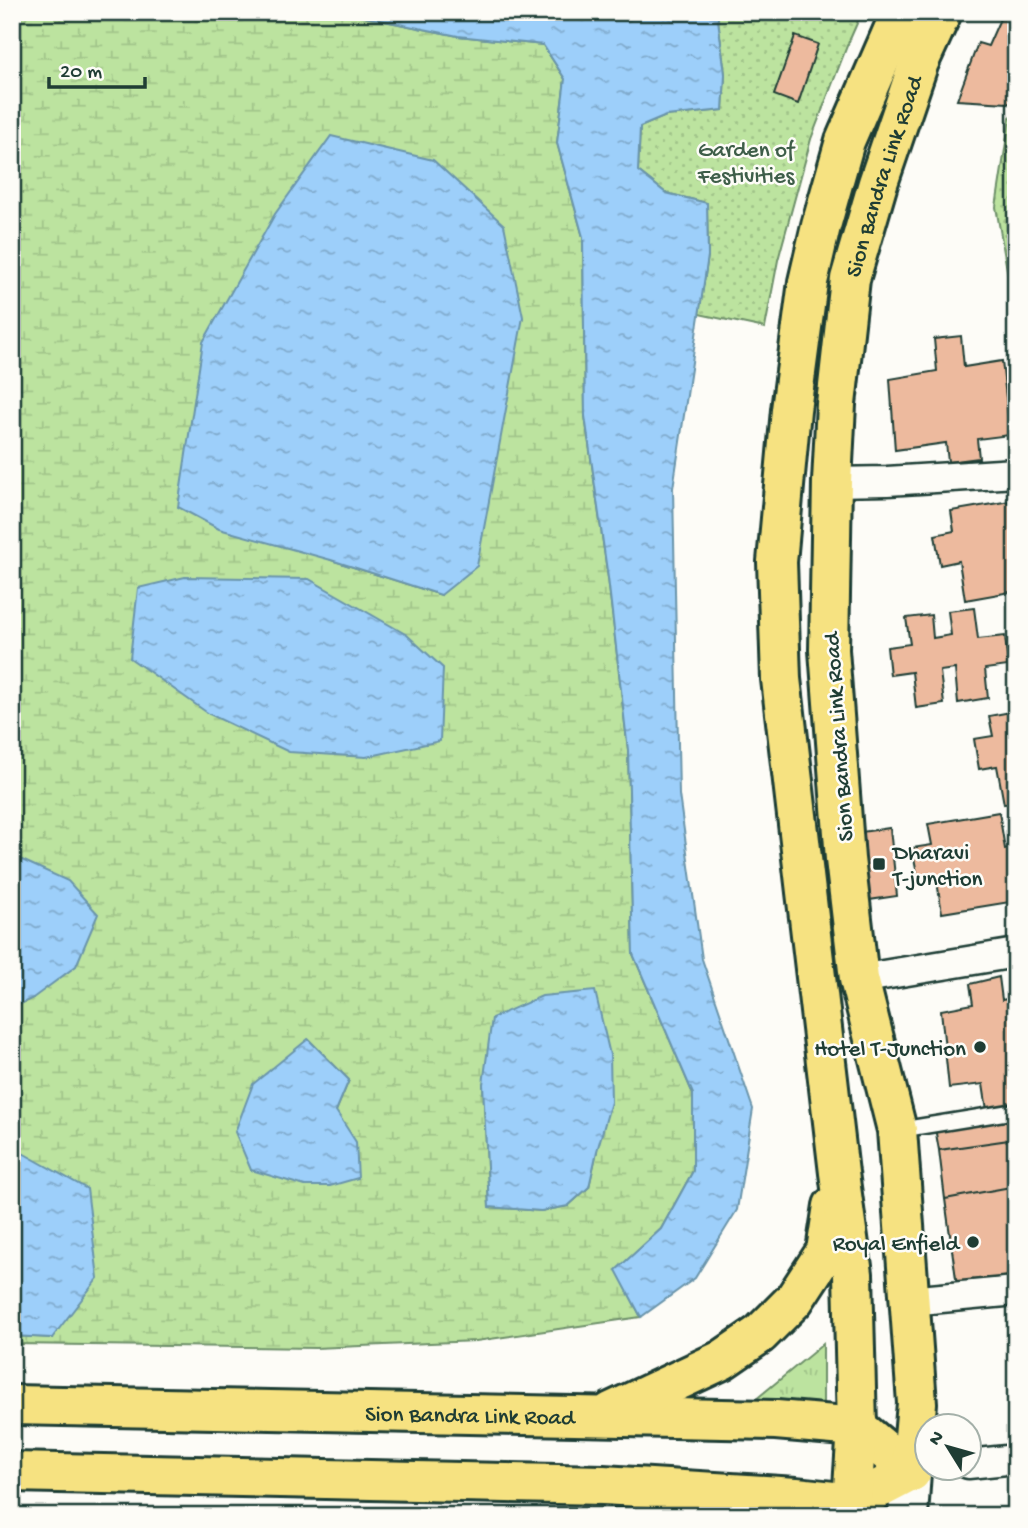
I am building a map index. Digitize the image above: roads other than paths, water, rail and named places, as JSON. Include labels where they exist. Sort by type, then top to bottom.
[{"type":"main road","name":"Sion Bandra Link Road","points":[[839,1173],[781,679],[777,562],[791,410],[811,271],[821,226],[845,141],[901,12]]},
{"type":"main road","name":"Sion Bandra Link Road","points":[[918,1412],[897,1130],[859,979],[845,859],[829,650],[832,482],[836,404],[850,279],[878,183],[919,62],[943,12]]},
{"type":"main road","points":[[811,271],[850,279]]},
{"type":"main road","points":[[803,866],[845,859]]},
{"type":"main road","points":[[601,1416],[722,1360],[760,1334],[794,1300],[826,1251],[839,1173]]},
{"type":"main road","points":[[839,1173],[853,1274],[857,1427],[852,1509]]},
{"type":"main road","name":"Sion Bandra Link Road","points":[[12,1405],[776,1420],[857,1427]]},
{"type":"main road","points":[[857,1427],[912,1463]]},
{"type":"main road","points":[[12,1472],[603,1485],[796,1497],[852,1509],[912,1476]]},
{"type":"main road","points":[[908,1516],[918,1482]]},
{"type":"main road","points":[[603,1485],[637,1499],[662,1516]]},
{"type":"street","points":[[832,482],[1016,473]]},
{"type":"street","points":[[859,979],[1016,953]]},
{"type":"street","points":[[909,1301],[1016,1292]]},
{"type":"street","points":[[982,1463],[1016,1459]]},
{"type":"lane","points":[[897,1130],[1016,1111]]},
{"type":"water","points":[[340,12],[717,12],[725,74],[723,110],[666,116],[640,127],[638,171],[666,193],[707,203],[708,256],[673,488],[679,795],[702,959],[753,1109],[737,1210],[695,1278],[641,1317],[616,1270],[661,1229],[693,1171],[693,1094],[633,954],[628,750],[608,578],[585,416],[583,237],[557,143],[565,79],[543,45],[458,36]]},
{"type":"water","points":[[331,136],[433,160],[504,225],[523,317],[477,566],[441,595],[331,560],[219,529],[178,507],[203,342],[275,214]]},
{"type":"water","points":[[185,577],[309,579],[407,635],[443,668],[440,741],[366,757],[289,752],[209,714],[130,658],[138,588]]},
{"type":"water","points":[[22,860],[68,881],[98,914],[76,966],[33,998],[12,1008],[12,861]]},
{"type":"water","points":[[595,991],[610,1055],[611,1102],[589,1187],[568,1206],[541,1211],[489,1207],[483,1084],[492,1018],[542,996]]},
{"type":"water","points":[[308,1039],[349,1080],[336,1111],[356,1142],[358,1178],[330,1186],[305,1186],[251,1170],[235,1132],[253,1084]]},
{"type":"water","points":[[19,1151],[87,1189],[98,1278],[52,1338],[12,1336],[12,1155]]},
{"type":"place","name":"Dharavi T-junction","points":[[879,864]]},
{"type":"place","name":"Hotel T-Junction","points":[[980,1047]]},
{"type":"place","name":"Royal Enfield","points":[[973,1242]]},
{"type":"park label","name":"Garden of Festivities","points":[[746,161]]}]
